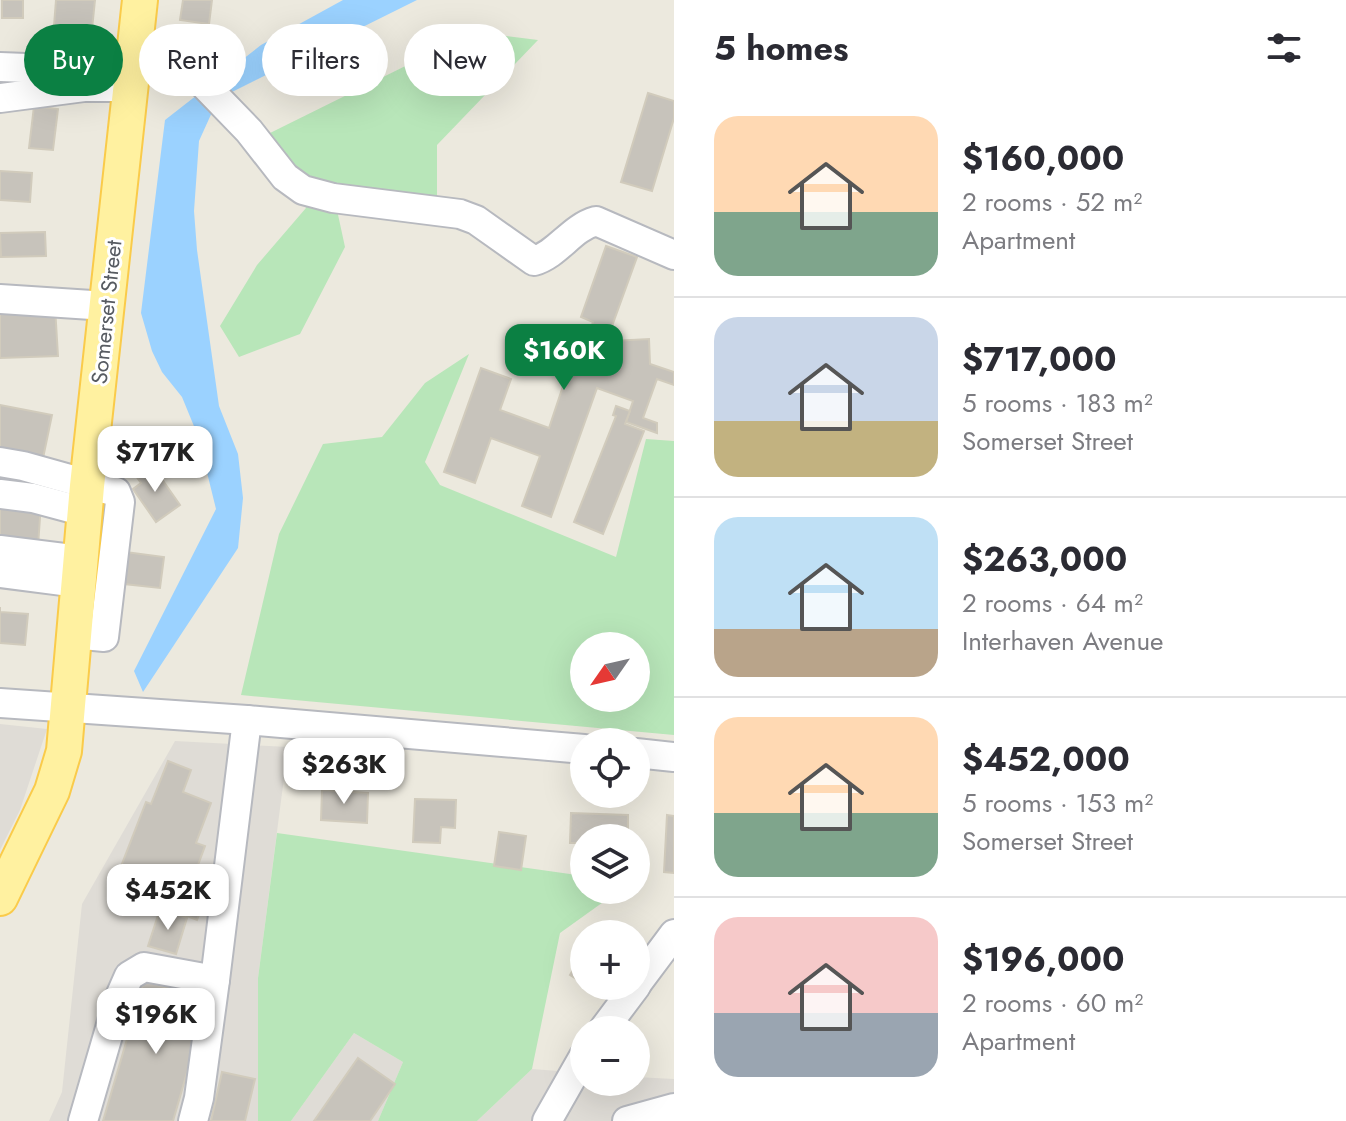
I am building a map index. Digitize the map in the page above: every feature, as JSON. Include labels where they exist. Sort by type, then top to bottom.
[{"type":"main road","name":"Somerset Street","points":[[3,885],[56,781],[64,751],[86,499],[140,0]]},
{"type":"street","points":[[0,98],[84,87],[168,54],[213,93],[285,177],[315,194],[460,214],[476,220],[534,261],[546,256],[583,225],[596,221],[674,255]]},
{"type":"street","points":[[0,67],[133,69]]},
{"type":"street","points":[[0,299],[107,306]]},
{"type":"street","points":[[0,462],[23,466],[86,499]]},
{"type":"street","points":[[0,494],[86,499],[116,492],[120,502],[104,637],[73,634]]},
{"type":"street","points":[[0,550],[79,571]]},
{"type":"street","points":[[0,573],[79,571]]},
{"type":"street","points":[[0,703],[247,720],[570,748]]},
{"type":"street","points":[[193,1121],[215,980],[247,720]]},
{"type":"street","points":[[650,754],[674,757]]},
{"type":"street","points":[[650,967],[674,934]]},
{"type":"street","points":[[83,1121],[118,1001],[129,976],[144,967],[215,980]]},
{"type":"street","points":[[547,1121],[570,1081]]},
{"type":"street","points":[[627,1121],[674,1108]]},
{"type":"shaded area","points":[[0,724],[47,729],[20,810],[0,850]]},
{"type":"shaded area","points":[[175,741],[288,747],[258,978],[258,1121],[49,1121],[62,1092],[82,904]]},
{"type":"shaded area","points":[[354,1033],[403,1062],[378,1121],[291,1121]]},
{"type":"shaded area","points":[[532,1069],[570,1072],[570,1096],[650,1096],[650,1078],[674,1079],[674,1121],[477,1121]]},
{"type":"green space","points":[[515,37],[538,40],[515,64]]},
{"type":"green space","points":[[404,67],[404,96],[484,96],[437,145],[437,196],[337,210],[345,247],[300,334],[239,357],[220,326],[257,265],[306,208],[266,135],[345,96],[388,96],[388,75]]},
{"type":"green space","points":[[469,354],[425,462],[440,485],[616,557],[646,439],[674,441],[674,735],[650,733],[650,728],[598,728],[241,695],[279,534],[323,444],[382,437],[425,383]]},
{"type":"green space","points":[[277,833],[570,874],[570,904],[600,904],[578,920],[570,920],[570,926],[560,933],[532,1069],[477,1121],[378,1121],[403,1062],[354,1033],[291,1121],[258,1121],[258,978]]},
{"type":"water","points":[[343,0],[417,0],[369,24],[299,24]]},
{"type":"water","points":[[261,45],[262,77],[246,85],[246,57]]},
{"type":"water","points":[[196,96],[224,96],[218,99],[199,141],[194,211],[219,406],[238,454],[243,498],[238,548],[143,692],[134,671],[216,509],[198,436],[182,397],[162,372],[152,351],[141,313],[165,120]]},
{"type":"building","points":[[2,0],[23,0],[23,18],[2,18]]},
{"type":"building","points":[[56,0],[95,0],[93,24],[54,24]]},
{"type":"building","points":[[183,0],[212,0],[209,24],[180,20]]},
{"type":"building","points":[[648,93],[674,101],[674,118],[652,191],[621,182]]},
{"type":"building","points":[[34,106],[58,109],[53,150],[29,148]]},
{"type":"building","points":[[0,171],[32,173],[30,202],[0,200]]},
{"type":"building","points":[[45,232],[46,256],[1,257],[0,233]]},
{"type":"building","points":[[606,246],[637,257],[612,326],[603,327],[612,341],[649,339],[650,364],[674,372],[674,385],[657,379],[643,418],[657,423],[657,433],[626,422],[633,401],[597,388],[551,517],[522,506],[540,456],[491,438],[475,483],[444,472],[481,368],[511,379],[500,410],[549,428],[563,386],[537,347],[563,329],[587,338],[593,322],[581,317]]},
{"type":"building","points":[[55,307],[58,356],[0,358],[0,310]]},
{"type":"building","points":[[0,405],[52,415],[42,463],[0,454]]},
{"type":"building","points":[[616,406],[630,411],[625,424],[644,431],[603,534],[574,522],[616,416],[613,415]]},
{"type":"building","points":[[152,465],[180,505],[156,522],[133,489],[141,483],[136,476]]},
{"type":"building","points":[[0,499],[41,503],[38,546],[0,543]]},
{"type":"building","points":[[118,551],[164,557],[160,588],[115,583]]},
{"type":"building","points":[[0,612],[28,614],[25,645],[0,643]]},
{"type":"building","points":[[168,761],[191,770],[183,792],[211,803],[196,843],[205,846],[198,865],[216,872],[197,920],[113,887],[146,802],[151,804]]},
{"type":"building","points":[[322,790],[368,793],[367,823],[321,820]]},
{"type":"building","points":[[415,799],[456,800],[455,828],[441,827],[440,843],[413,842]]},
{"type":"building","points":[[571,813],[628,815],[628,824],[571,824]]},
{"type":"building","points":[[667,815],[674,816],[674,873],[664,872]]},
{"type":"building","points":[[499,832],[526,836],[521,870],[494,866]]},
{"type":"building","points":[[160,909],[187,918],[176,954],[148,946]]},
{"type":"building","points":[[144,981],[208,1000],[173,1121],[103,1121]]},
{"type":"building","points":[[358,1058],[395,1084],[370,1121],[314,1121]]},
{"type":"building","points":[[222,1072],[255,1079],[245,1121],[211,1121]]}]
